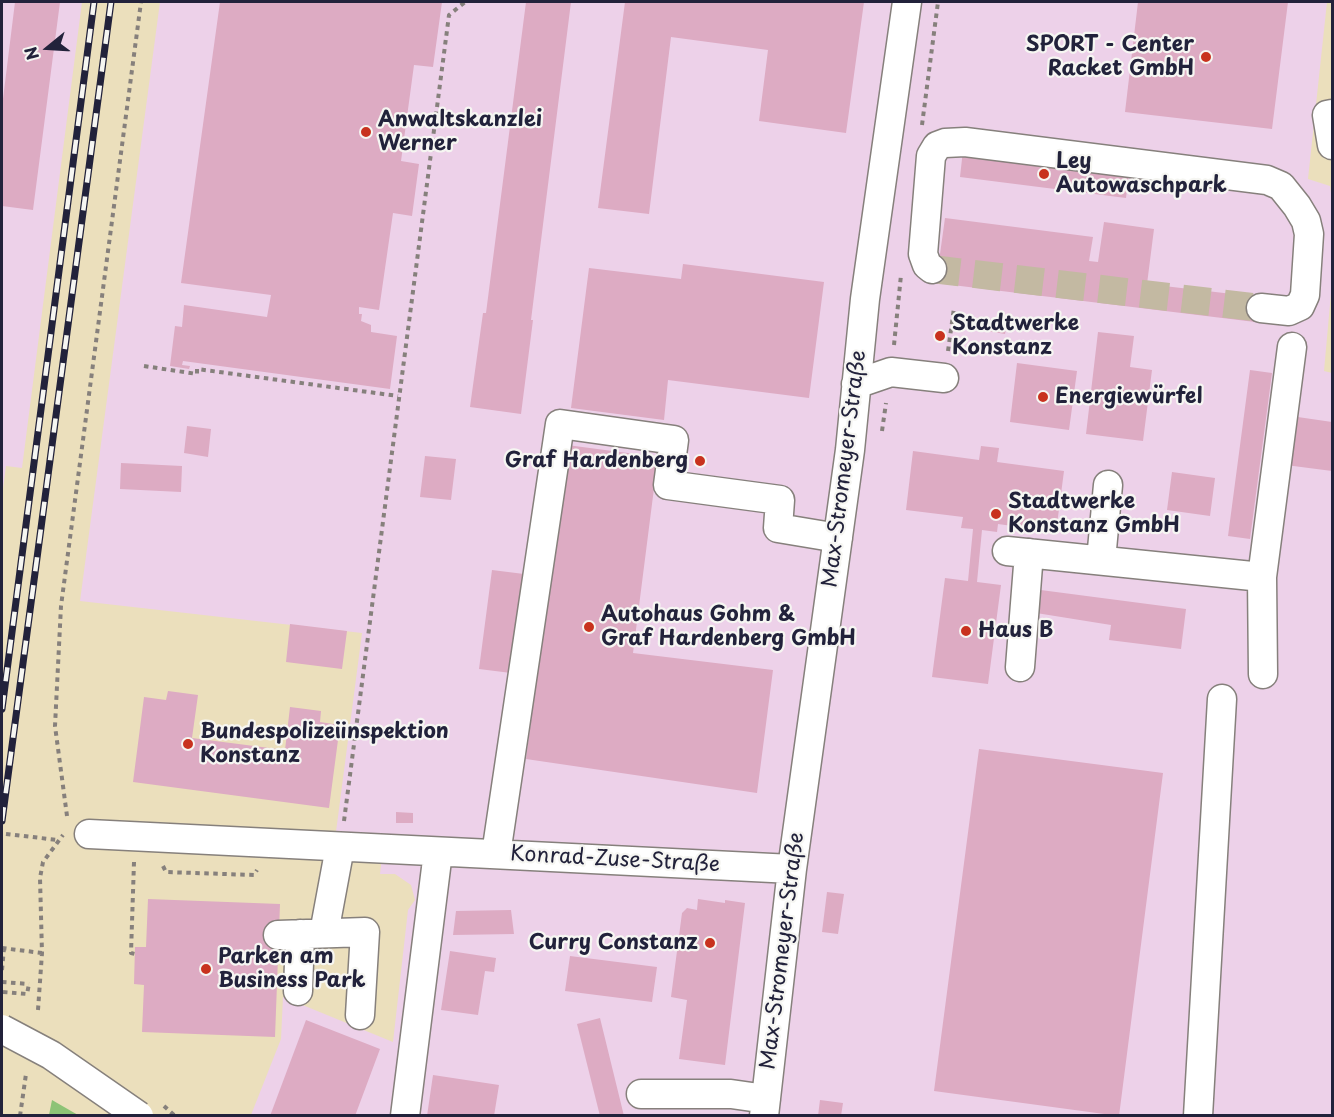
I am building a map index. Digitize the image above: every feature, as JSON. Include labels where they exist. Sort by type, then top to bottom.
[{"type":"street","name":"Max-Stromeyer-Straße","points":[[765,1107],[792,869],[838,538],[867,280],[907,2]]},
{"type":"street","points":[[1332,114],[1327,115],[1332,145]]},
{"type":"street","points":[[932,268],[927,265],[923,254],[931,156],[937,146],[945,142],[964,142],[1267,180],[1281,186],[1297,206],[1306,221],[1310,234],[1305,295],[1300,306],[1289,311],[1261,309]]},
{"type":"street","points":[[1263,674],[1262,577],[1292,347]]},
{"type":"street","points":[[856,384],[891,372],[944,378]]},
{"type":"street","points":[[496,855],[560,424],[674,440],[668,485],[780,500],[778,528],[838,538]]},
{"type":"street","points":[[1101,560],[1108,485]]},
{"type":"street","points":[[1020,667],[1018,552],[1262,577]]},
{"type":"street","points":[[1198,1116],[1222,699]]},
{"type":"street","name":"Konrad-Zuse-Straße","points":[[74,829],[135,837],[792,869]]},
{"type":"street","points":[[298,991],[310,934],[346,848]]},
{"type":"street","points":[[405,1116],[438,852]]},
{"type":"street","points":[[310,934],[365,933],[360,1015]]},
{"type":"street","points":[[2,1029],[51,1055],[139,1116]]},
{"type":"street","points":[[642,1094],[731,1094],[765,1107]]},
{"type":"path","points":[[38,1010],[42,953],[40,878],[43,862],[58,840],[74,829],[61,784],[55,726],[61,606],[141,2]]},
{"type":"path","points":[[346,848],[398,396],[449,15],[465,2]]},
{"type":"path","points":[[944,378],[954,308]]},
{"type":"path","points":[[144,366],[196,374],[197,369],[398,396]]},
{"type":"path","points":[[6,834],[58,840]]},
{"type":"path","points":[[135,837],[131,953],[135,954]]},
{"type":"path","points":[[3,968],[3,948],[42,953]]},
{"type":"path","points":[[2,982],[29,984],[27,994],[3,992]]},
{"type":"path","points":[[20,1116],[26,1074]]},
{"type":"shaded area","points":[[2,2],[82,2],[22,468],[6,466],[2,496]]},
{"type":"shaded area","points":[[160,2],[1327,2],[1308,179],[1330,186],[1332,200],[1332,282],[1324,371],[1332,373],[1332,1115],[251,1115],[281,1039],[283,997],[393,1042],[408,910],[415,900],[411,885],[395,874],[380,874],[383,849],[334,847],[362,633],[80,601]]},
{"type":"green space","points":[[52,1100],[78,1115],[49,1115]]},
{"type":"building","points":[[15,2],[60,2],[33,210],[2,206],[2,107]]},
{"type":"building","points":[[220,2],[442,2],[433,67],[414,65],[401,161],[419,164],[412,216],[393,213],[379,310],[359,307],[359,314],[362,314],[361,321],[371,325],[371,332],[397,336],[390,389],[183,361],[182,365],[190,366],[189,369],[170,366],[175,326],[182,327],[184,305],[267,317],[271,295],[181,283]]},
{"type":"building","points":[[526,2],[571,2],[521,414],[470,407],[483,313],[486,313]]},
{"type":"building","points":[[625,2],[864,2],[846,133],[759,121],[768,50],[671,37],[649,214],[598,208]]},
{"type":"building","name":"SPORT - Center Racket GmbH","points":[[1138,2],[1288,2],[1272,129],[1125,112]]},
{"type":"building","name":"Ley Autowaschpark","points":[[963,150],[1129,171],[1126,198],[960,177]]},
{"type":"building","points":[[945,218],[1093,237],[1089,261],[1098,262],[1104,222],[1154,229],[1147,284],[1258,297],[1255,322],[936,283]]},
{"type":"building","points":[[683,264],[824,282],[809,398],[668,380],[664,420],[571,408],[589,268],[681,279]]},
{"type":"building","points":[[978,317],[1007,322],[1005,334],[976,329]]},
{"type":"building","points":[[1098,332],[1134,336],[1130,367],[1152,370],[1143,441],[1086,434]]},
{"type":"building","name":"Energiewürfel","points":[[1017,363],[1077,371],[1069,430],[1010,422]]},
{"type":"building","points":[[1250,370],[1272,373],[1250,539],[1228,536]]},
{"type":"building","points":[[1284,415],[1332,422],[1332,471],[1278,464]]},
{"type":"building","points":[[187,426],[211,429],[208,457],[184,453]]},
{"type":"building","name":"Autohaus Gohm & Graf Hardenberg GmbH","points":[[567,445],[658,457],[633,653],[773,670],[757,793],[526,759]]},
{"type":"building","name":"Stadtwerke Konstanz GmbH","points":[[981,446],[999,448],[997,462],[1064,471],[1056,532],[998,524],[997,532],[982,530],[977,582],[1001,585],[988,684],[932,677],[945,578],[968,581],[973,529],[961,528],[963,517],[906,510],[913,451],[979,460]]},
{"type":"building","points":[[425,456],[456,459],[451,500],[420,497]]},
{"type":"building","points":[[121,463],[182,466],[181,492],[120,489]]},
{"type":"building","points":[[1172,472],[1215,478],[1210,516],[1167,510]]},
{"type":"building","points":[[492,570],[524,574],[511,673],[479,669]]},
{"type":"building","points":[[1033,589],[1186,609],[1181,649],[1109,640],[1111,625],[1030,612]]},
{"type":"building","points":[[290,624],[347,631],[342,669],[286,662]]},
{"type":"building","name":"Bundespolizeiinspektion Konstanz","points":[[168,691],[198,695],[192,738],[285,750],[290,707],[321,711],[320,722],[340,725],[329,808],[133,782],[144,697],[166,700]]},
{"type":"building","points":[[979,749],[1163,773],[1119,1116],[934,1091]]},
{"type":"building","points":[[396,812],[413,813],[413,823],[396,823]]},
{"type":"building","points":[[827,892],[844,894],[838,934],[822,932]]},
{"type":"building","name":"Parken am Business Park","points":[[148,899],[280,904],[275,1037],[142,1032],[144,985],[134,984],[135,947],[146,947]]},
{"type":"building","points":[[698,899],[745,903],[725,1065],[679,1059],[687,1000],[671,997],[682,913],[687,908],[697,910]]},
{"type":"building","points":[[511,910],[514,934],[453,935],[456,911]]},
{"type":"building","points":[[450,951],[496,958],[494,972],[485,971],[478,1015],[441,1010]]},
{"type":"building","points":[[570,956],[657,967],[652,1002],[565,991]]},
{"type":"building","points":[[600,1018],[624,1116],[600,1116],[577,1024]]},
{"type":"building","points":[[306,1020],[380,1049],[355,1116],[270,1116]]},
{"type":"building","points":[[433,1075],[499,1085],[494,1116],[427,1116]]},
{"type":"building","points":[[820,1100],[843,1103],[841,1116],[818,1116]]},
{"type":"tunnel","points":[[932,269],[1261,308]]},
{"type":"railway","points":[[2,709],[94,2]]},
{"type":"railway","points":[[2,821],[111,2]]},
{"type":"place","name":"SPORT - Center Racket GmbH","points":[[1206,57]]},
{"type":"place","name":"Anwaltskanzlei Werner","points":[[366,132]]},
{"type":"place","name":"Ley Autowaschpark","points":[[1044,174]]},
{"type":"place","name":"Stadtwerke Konstanz","points":[[940,336]]},
{"type":"place","name":"Energiewürfel","points":[[1043,397]]},
{"type":"place","name":"Graf Hardenberg","points":[[700,461]]},
{"type":"place","name":"Stadtwerke Konstanz GmbH","points":[[996,514]]},
{"type":"place","name":"Autohaus Gohm & Graf Hardenberg GmbH","points":[[589,627]]},
{"type":"place","name":"Haus B","points":[[966,631]]},
{"type":"place","name":"Bundespolizeiinspektion Konstanz","points":[[188,744]]},
{"type":"place","name":"Curry Constanz","points":[[710,943]]},
{"type":"place","name":"Parken am Business Park","points":[[206,969]]}]
